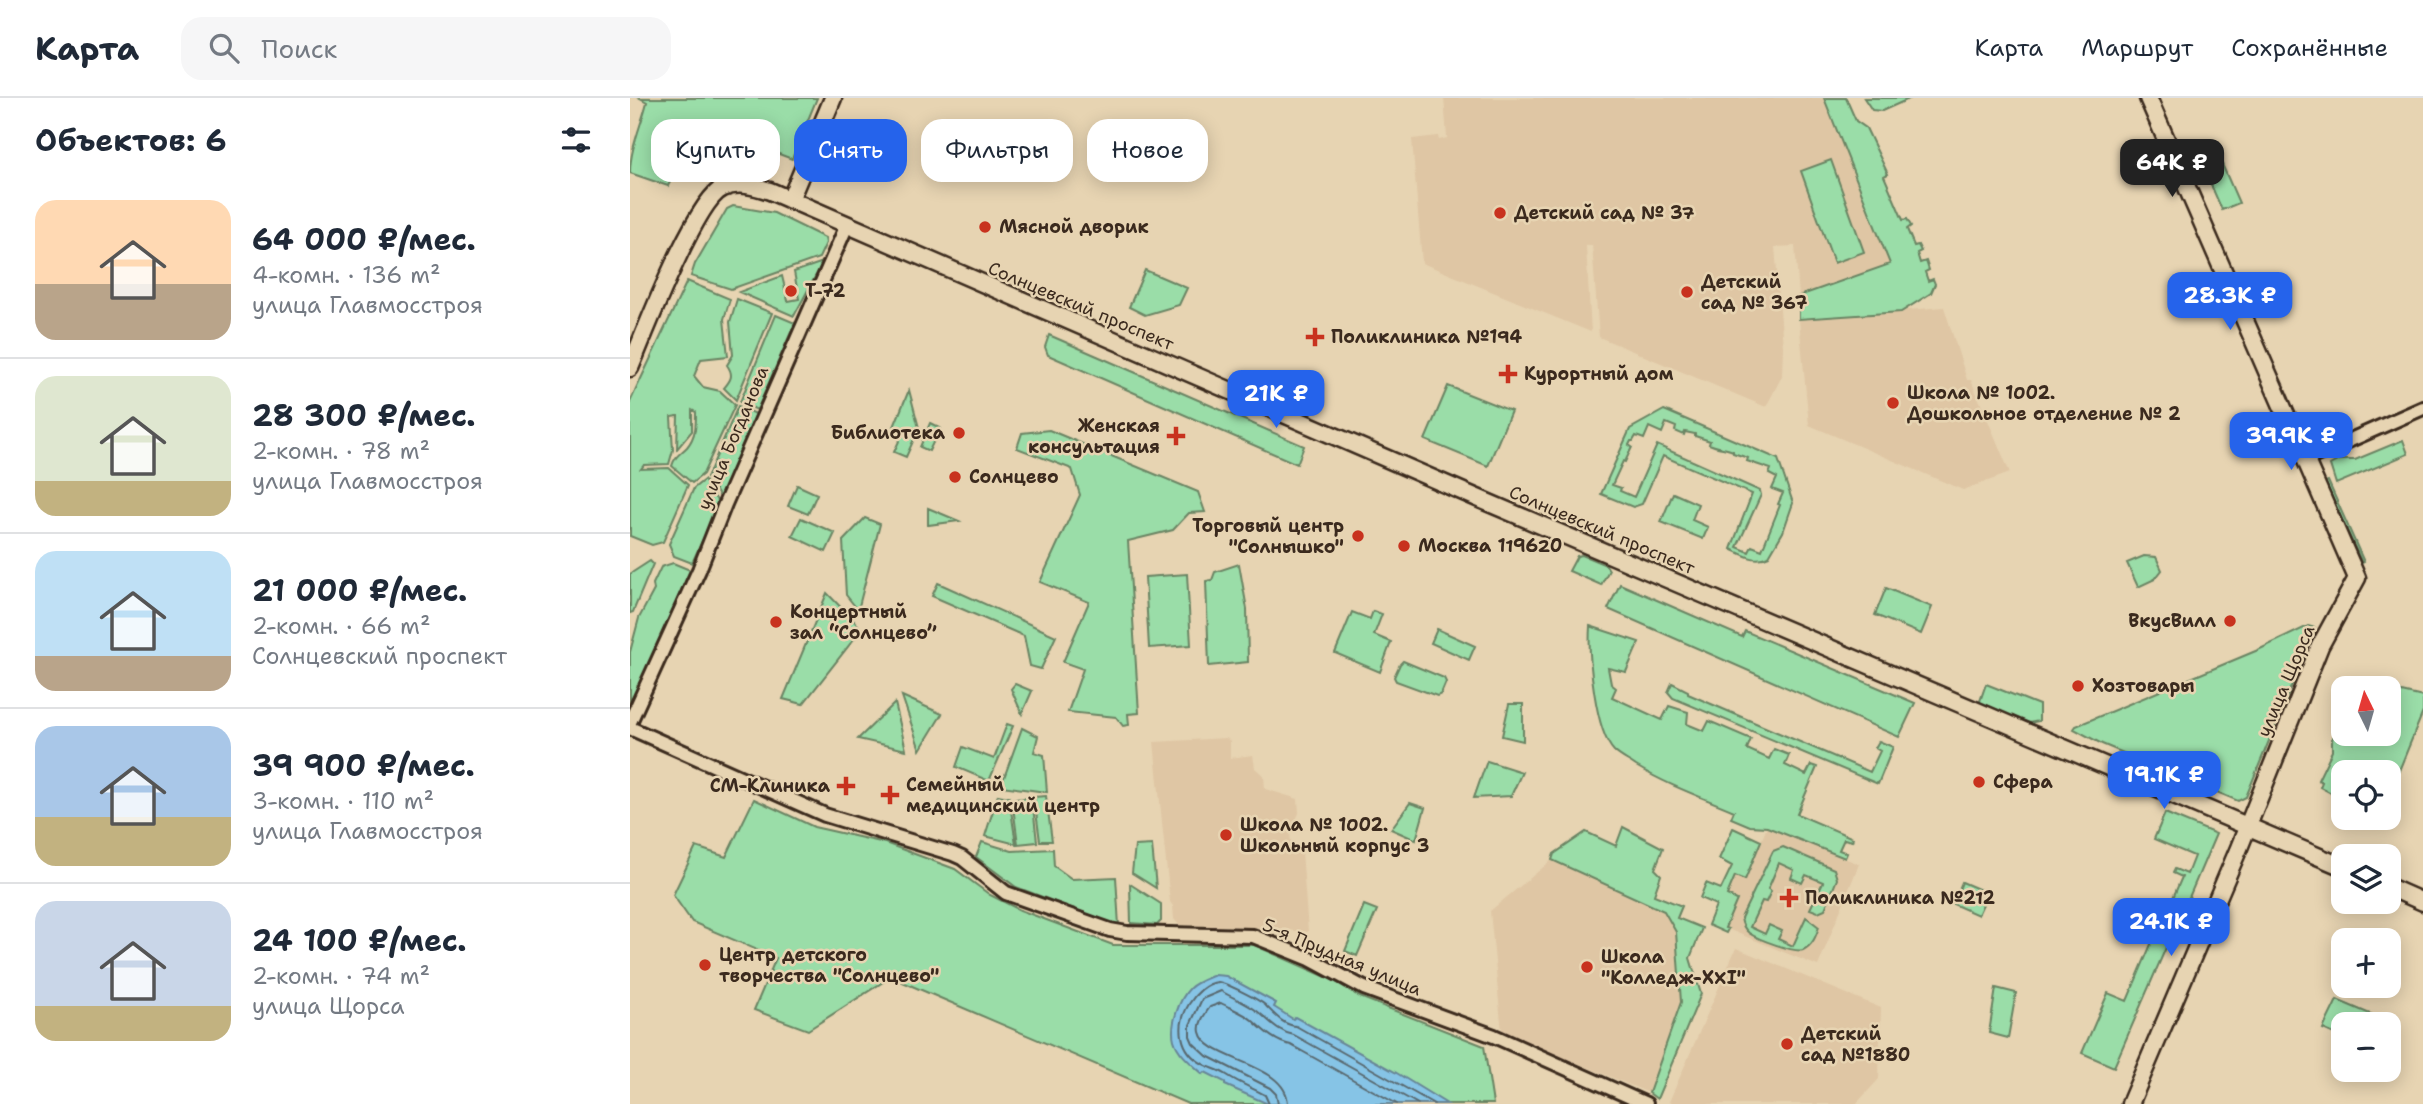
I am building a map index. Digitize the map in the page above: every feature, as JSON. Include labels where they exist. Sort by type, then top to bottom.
[{"type":"street","points":[[790,200],[833,98]]},
{"type":"street","points":[[2148,98],[2305,460],[2423,408]]},
{"type":"street","points":[[630,368],[694,226],[713,194],[734,185],[752,185],[847,225]]},
{"type":"street","name":"улица Богданова","points":[[630,722],[683,607],[847,225]]},
{"type":"street","name":"Солнцевский проспект","points":[[847,225],[2331,862]]},
{"type":"street","name":"улица Щорса","points":[[2130,1104],[2320,646],[2357,578],[2305,460]]},
{"type":"street","name":"5-я Прудная улица","points":[[630,728],[825,815],[953,854],[962,858],[1006,893],[1091,925],[1127,933],[1253,936],[1310,959],[1364,988],[1494,1036],[1646,1104]]},
{"type":"street","points":[[2401,892],[2423,902]]},
{"type":"shaded area","points":[[1444,98],[1824,98],[1890,264],[1799,296],[1795,246],[1775,247],[1783,347],[1782,376],[1766,407],[1599,337],[1592,245],[1586,246],[1591,332],[1422,263],[1412,139],[1438,136],[1439,140],[1447,138]]},
{"type":"shaded area","name":"Школа № 1002. Дошкольное отделение № 2","points":[[1944,307],[1967,380],[1971,380],[2010,473],[1963,490],[1809,425],[1799,319]]},
{"type":"shaded area","name":"Школа № 1002. Школьный корпус 3","points":[[1226,738],[1230,741],[1230,758],[1253,755],[1255,768],[1264,776],[1265,789],[1298,799],[1299,813],[1290,833],[1291,842],[1302,851],[1308,932],[1179,925],[1174,919],[1154,742]]},
{"type":"shaded area","name":"Поликлиника №212","points":[[1767,827],[1859,864],[1818,966],[1725,928],[1737,900],[1727,896],[1735,876],[1745,880]]},
{"type":"shaded area","name":"Школа \"Колледж-XXI\"","points":[[1552,860],[1665,911],[1676,932],[1681,1002],[1649,1093],[1502,1032],[1490,911]]},
{"type":"shaded area","name":"Детский сад №1880","points":[[1736,948],[1881,1008],[1879,1079],[1856,1104],[1669,1102]]},
{"type":"green space","points":[[640,98],[817,98],[808,119],[794,119],[792,159],[780,154],[780,119],[651,119],[651,180],[630,173],[634,146],[647,102]]},
{"type":"green space","points":[[1824,98],[1846,98],[1856,121],[1866,128],[1888,174],[1884,176],[1903,220],[1907,219],[1911,226],[1907,229],[1914,246],[1918,245],[1921,251],[1917,253],[1920,263],[1926,261],[1928,281],[1933,279],[1935,284],[1931,293],[1901,312],[1799,319],[1799,296],[1890,264]]},
{"type":"green space","points":[[1864,98],[1911,98],[1882,111],[1872,110]]},
{"type":"green space","points":[[2218,155],[2239,203],[2222,210],[2201,162]]},
{"type":"green space","points":[[1831,160],[1864,252],[1834,263],[1801,171]]},
{"type":"green space","points":[[733,206],[774,213],[825,238],[826,243],[819,258],[731,289],[691,276],[695,264],[727,209]]},
{"type":"green space","points":[[823,262],[794,316],[739,292],[782,276],[788,301],[799,299],[794,272]]},
{"type":"green space","points":[[1145,270],[1187,288],[1179,305],[1145,315],[1129,307]]},
{"type":"green space","points":[[687,281],[730,299],[724,319],[728,356],[701,359],[694,376],[703,387],[720,391],[735,405],[703,474],[692,483],[672,466],[676,457],[692,439],[696,412],[692,410],[692,431],[677,449],[678,416],[671,417],[673,450],[669,464],[644,465],[641,469],[669,468],[688,485],[663,542],[652,545],[630,536],[630,402]]},
{"type":"green space","points":[[737,299],[772,313],[736,400],[724,388],[731,377],[727,365],[733,355],[730,322]]},
{"type":"green space","points":[[776,315],[795,323],[757,410],[740,402]]},
{"type":"green space","points":[[1049,335],[1304,446],[1297,464],[1048,355],[1045,347]]},
{"type":"green space","points":[[1448,386],[1511,411],[1488,466],[1425,440]]},
{"type":"green space","points":[[909,390],[919,428],[906,457],[894,452],[900,439],[891,434]]},
{"type":"green space","points":[[738,406],[756,414],[720,497],[707,478]]},
{"type":"green space","points":[[1664,410],[1778,459],[1793,503],[1783,532],[1769,556],[1754,558],[1731,549],[1752,494],[1663,456],[1642,504],[1633,507],[1601,494],[1630,429]],"holes":[[[1666,423],[1676,427],[1675,431],[1684,435],[1685,432],[1695,434],[1710,441],[1709,444],[1733,451],[1748,458],[1747,461],[1771,469],[1769,474],[1777,478],[1772,489],[1783,493],[1762,550],[1752,546],[1749,552],[1737,547],[1761,495],[1760,491],[1657,445],[1634,497],[1612,485],[1632,447],[1629,445],[1636,436],[1644,439],[1649,427],[1662,433]]]},
{"type":"green space","points":[[930,423],[940,428],[929,451],[920,447]]},
{"type":"green space","points":[[1049,430],[1198,492],[1205,512],[1189,513],[1173,530],[1128,541],[1139,713],[1128,714],[1129,725],[1123,726],[1116,717],[1068,712],[1083,669],[1063,662],[1089,602],[1040,582],[1080,495],[1072,469],[1017,448],[1022,433]]},
{"type":"green space","points":[[2403,440],[2408,454],[2336,484],[2330,465],[2339,460],[2355,460]]},
{"type":"green space","points":[[704,480],[719,504],[692,563],[674,556],[669,544],[694,488]]},
{"type":"green space","points":[[2328,481],[2364,562],[2362,563],[2325,482]]},
{"type":"green space","points":[[797,485],[817,494],[808,514],[788,506]]},
{"type":"green space","points":[[1673,493],[1698,504],[1692,520],[1708,527],[1703,539],[1661,522]]},
{"type":"green space","points":[[928,508],[959,521],[928,525]]},
{"type":"green space","points":[[801,518],[835,533],[826,552],[792,536]]},
{"type":"green space","points":[[865,518],[880,524],[858,610],[846,595],[843,541]]},
{"type":"green space","points":[[1582,555],[1606,565],[1609,570],[1601,585],[1569,571],[1577,556]]},
{"type":"green space","points":[[2144,556],[2156,557],[2162,570],[2155,579],[2138,587],[2127,563]]},
{"type":"green space","points":[[650,561],[653,564],[633,612],[630,613],[630,574]]},
{"type":"green space","points":[[673,563],[690,570],[630,708],[630,652],[639,618],[654,590],[653,584],[661,567]]},
{"type":"green space","points":[[1239,564],[1247,609],[1248,662],[1209,666],[1206,581],[1212,580],[1215,572]]},
{"type":"green space","points":[[1187,574],[1191,645],[1149,648],[1145,577]]},
{"type":"green space","points":[[938,583],[1056,636],[1041,669],[1030,666],[1024,636],[932,596]]},
{"type":"green space","points":[[1620,584],[1742,637],[1745,631],[1915,703],[1899,737],[1608,609]]},
{"type":"green space","points":[[1886,588],[1932,607],[1921,634],[1875,615]]},
{"type":"green space","points":[[827,593],[858,625],[857,635],[803,704],[783,699]]},
{"type":"green space","points":[[1373,611],[1382,614],[1374,635],[1391,642],[1380,672],[1335,653],[1352,612],[1370,619]]},
{"type":"green space","points":[[1590,626],[1639,642],[1626,672],[1608,668],[1611,684],[1616,688],[1612,697],[1662,720],[1669,706],[1688,712],[1687,724],[1704,731],[1709,721],[1751,739],[1747,749],[1769,759],[1774,749],[1789,755],[1785,765],[1806,775],[1811,765],[1817,767],[1797,814],[1853,838],[1852,841],[1844,839],[1839,850],[1847,853],[1845,858],[1767,827],[1750,826],[1731,818],[1734,811],[1660,779],[1614,751],[1607,741],[1598,710],[1590,655]]},
{"type":"green space","points":[[2308,626],[2315,628],[2246,797],[2238,801],[2102,744],[2074,729],[2076,726],[2258,650]]},
{"type":"green space","points":[[1437,629],[1475,646],[1469,660],[1431,643]]},
{"type":"green space","points":[[1403,661],[1444,678],[1446,682],[1441,694],[1437,696],[1396,681],[1394,677]]},
{"type":"green space","points":[[1672,683],[1688,691],[1688,694],[1870,772],[1880,751],[1875,748],[1879,741],[1893,747],[1878,784],[1673,698],[1668,692]]},
{"type":"green space","points":[[1015,684],[1032,691],[1022,714],[1011,689]]},
{"type":"green space","points":[[1986,684],[2039,705],[2039,721],[2029,723],[1979,704]]},
{"type":"green space","points":[[2401,692],[2423,697],[2423,712],[2401,766],[2401,760],[2331,760],[2331,793],[2320,787],[2322,782],[2318,780],[2332,746],[2401,746]]},
{"type":"green space","points":[[902,696],[942,714],[920,750]]},
{"type":"green space","points":[[895,703],[906,750],[858,739]]},
{"type":"green space","points":[[1509,704],[1523,704],[1523,741],[1502,736]]},
{"type":"green space","points":[[1007,724],[1013,726],[989,781],[956,767],[963,747],[994,759]]},
{"type":"green space","points":[[1022,728],[1038,736],[1034,752],[1044,755],[1047,792],[1001,786]]},
{"type":"green space","points":[[1487,761],[1522,772],[1511,796],[1474,798]]},
{"type":"green space","points":[[998,795],[1009,797],[1016,844],[985,836]]},
{"type":"green space","points":[[1046,796],[1052,841],[1040,841],[1034,797]]},
{"type":"green space","points":[[1032,798],[1037,842],[1018,844],[1012,799]]},
{"type":"green space","points":[[754,799],[814,827],[885,843],[955,869],[990,895],[1020,910],[1113,945],[1254,945],[1333,980],[1360,997],[1484,1046],[1493,1104],[1188,1104],[891,977],[808,1030],[754,1010],[776,958],[692,922],[673,895],[696,847],[726,857]]},
{"type":"green space","points":[[1410,803],[1425,808],[1416,840],[1391,829]]},
{"type":"green space","points":[[2165,813],[2216,834],[2176,928],[2162,923],[2182,877],[2173,873],[2175,869],[2187,874],[2194,856],[2154,839]]},
{"type":"green space","points":[[1623,827],[1663,848],[1655,869],[1661,875],[1654,895],[1682,906],[1677,918],[1702,928],[1690,958],[1701,994],[1657,1099],[1649,1093],[1681,1002],[1676,932],[1664,911],[1552,860],[1554,854],[1586,832],[1616,846]]},
{"type":"green space","points":[[1733,828],[1761,841],[1745,880],[1735,876],[1727,895],[1737,900],[1725,928],[1728,929],[1726,933],[1708,925],[1716,905],[1700,898],[1706,883],[1721,889],[1732,866],[1719,859]]},
{"type":"green space","points":[[982,842],[1012,851],[1053,849],[1054,866],[1072,879],[1116,877],[1119,926],[1016,887],[976,857]]},
{"type":"green space","points":[[1152,845],[1156,888],[1132,873],[1135,846]]},
{"type":"green space","points":[[1783,847],[1834,869],[1837,879],[1825,909],[1818,912],[1810,909],[1823,882],[1806,875],[1802,883],[1791,878],[1794,870],[1779,863],[1768,889],[1771,891],[1766,902],[1762,901],[1750,927],[1765,934],[1769,925],[1782,931],[1778,939],[1793,946],[1806,917],[1819,927],[1812,943],[1803,950],[1785,948],[1753,936],[1741,920],[1773,851]]},
{"type":"green space","points":[[1962,882],[1988,893],[1978,915],[1953,904]]},
{"type":"green space","points":[[1130,884],[1161,904],[1161,921],[1157,925],[1131,923]]},
{"type":"green space","points":[[1364,905],[1377,910],[1357,956],[1345,951]]},
{"type":"green space","points":[[2157,930],[2171,936],[2114,1067],[2082,1053],[2108,993],[2127,1001]]},
{"type":"green space","points":[[1996,988],[2016,993],[2008,1038],[1989,1033]]},
{"type":"green space","points":[[2337,1000],[2366,1012],[2331,1012]]},
{"type":"green space","points":[[2331,1012],[2331,1033],[2323,1029]]},
{"type":"water","points":[[1215,975],[1226,976],[1276,1003],[1274,1007],[1293,1019],[1295,1017],[1395,1072],[1447,1104],[1268,1104],[1225,1085],[1225,1082],[1205,1072],[1203,1074],[1179,1050],[1174,1040],[1173,1027],[1176,1012],[1190,988]]},
{"type":"place","name":"Детский сад № 37","points":[[1500,213]]},
{"type":"place","name":"Мясной дворик","points":[[985,227]]},
{"type":"place","name":"Т-72","points":[[791,291]]},
{"type":"place","name":"Детский сад № 367","points":[[1687,292]]},
{"type":"place","name":"Поликлиника №194","points":[[1315,337]]},
{"type":"place","name":"Курортный дом","points":[[1508,374]]},
{"type":"place","name":"Школа № 1002. Дошкольное отделение № 2","points":[[1893,403]]},
{"type":"place","name":"Библиотека","points":[[959,433]]},
{"type":"place","name":"Женская консультация","points":[[1176,436]]},
{"type":"place","name":"Солнцево","points":[[955,477]]},
{"type":"place","name":"Торговый центр \"Солнышко\"","points":[[1358,536]]},
{"type":"place","name":"Москва 119620","points":[[1404,546]]},
{"type":"place","name":"ВкусВилл","points":[[2230,621]]},
{"type":"place","name":"Концертный зал “Солнцево”","points":[[776,622]]},
{"type":"place","name":"Хозтовары","points":[[2078,686]]},
{"type":"place","name":"Сфера","points":[[1979,782]]},
{"type":"place","name":"СМ-Клиника","points":[[846,786]]},
{"type":"place","name":"Семейный медицинский центр","points":[[890,795]]},
{"type":"place","name":"Школа № 1002. Школьный корпус 3","points":[[1226,835]]},
{"type":"place","name":"Поликлиника №212","points":[[1789,898]]},
{"type":"place","name":"Центр детского творчества \"Солнцево\"","points":[[705,965]]},
{"type":"place","name":"Школа \"Колледж-XXI\"","points":[[1587,967]]},
{"type":"place","name":"Детский сад №1880","points":[[1787,1044]]}]
